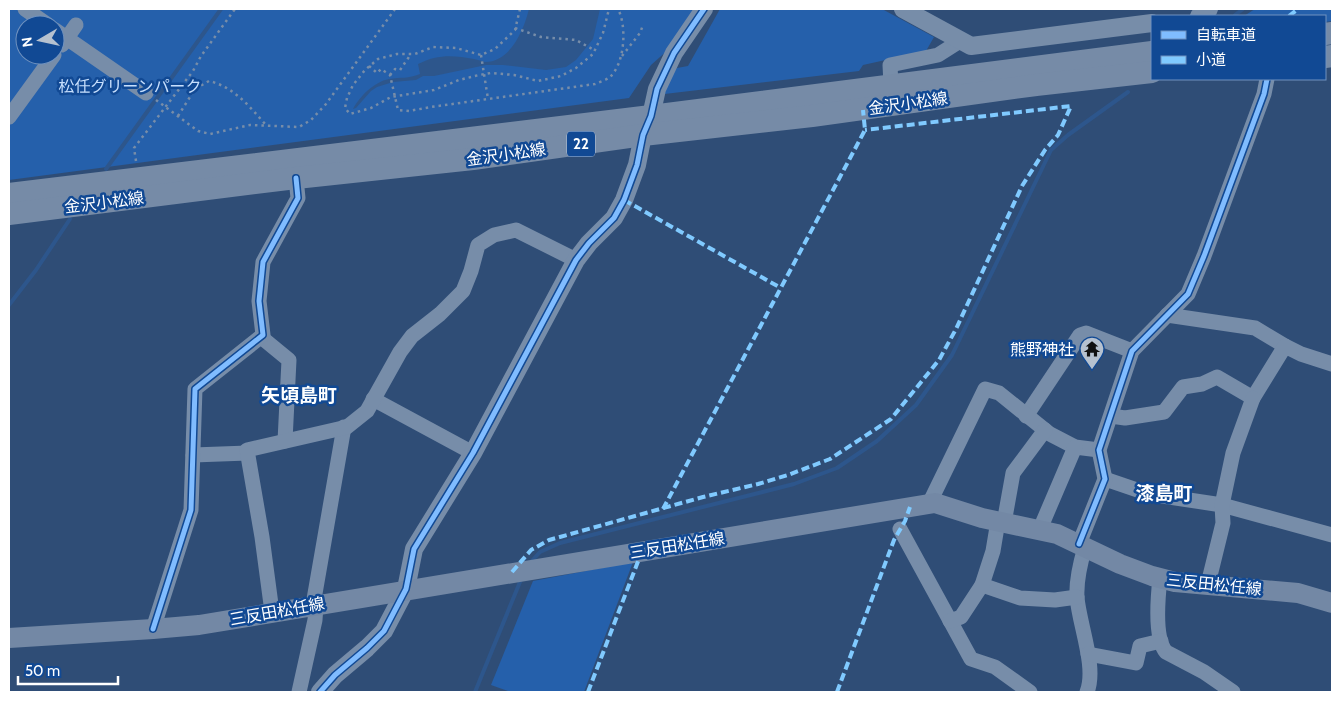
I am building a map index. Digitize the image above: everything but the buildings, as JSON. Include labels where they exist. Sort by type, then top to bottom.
[{"type":"main road","name":"金沢小松線","points":[[9,214],[473,158],[647,126],[891,85],[1151,52]]},
{"type":"main road","name":"金沢小松線","points":[[9,194],[647,126],[812,116],[1036,85],[1151,72]]},
{"type":"main road","name":"三反田松任線","points":[[9,638],[199,625],[406,589],[935,503],[982,518],[1040,529],[1056,534],[1120,564],[1175,582],[1298,593],[1332,603]]},
{"type":"street","points":[[320,692],[335,675],[384,631],[406,589],[414,549],[473,452],[576,260],[589,243],[614,218],[624,200],[637,165],[657,89],[674,53],[704,9]]},
{"type":"street","points":[[903,9],[971,46],[1151,23]]},
{"type":"street","points":[[65,32],[76,25]]},
{"type":"street","points":[[65,37],[146,93]]},
{"type":"street","points":[[891,85],[890,65],[938,55],[960,41]]},
{"type":"street","points":[[9,116],[47,65]]},
{"type":"street","points":[[1087,692],[1090,683],[1088,654],[1078,597],[1078,570],[1082,546],[1105,479],[1099,450],[1112,416],[1132,351],[1188,294],[1264,94],[1267,80]]},
{"type":"street","points":[[153,629],[191,510],[195,389],[263,335],[259,301],[263,262],[298,198],[296,178]]},
{"type":"street","points":[[272,612],[262,537],[247,450],[344,427],[367,410],[400,352],[412,336],[440,314],[463,291],[472,271],[478,245],[494,235],[516,230],[576,260]]},
{"type":"street","points":[[1167,316],[1255,328],[1301,354],[1332,364]]},
{"type":"street","points":[[1026,416],[1080,335],[1086,333],[1132,351]]},
{"type":"street","points":[[261,337],[289,360],[285,441]]},
{"type":"street","points":[[1208,584],[1222,523],[1222,505],[1233,453],[1253,398],[1285,346]]},
{"type":"street","points":[[1112,416],[1125,418],[1164,412],[1183,387],[1202,384],[1217,377],[1253,398]]},
{"type":"street","points":[[929,504],[986,390],[1000,393],[1045,430],[1075,447],[1099,450]]},
{"type":"street","points":[[373,399],[473,452]]},
{"type":"street","points":[[300,692],[315,620],[314,605],[344,427]]},
{"type":"street","points":[[950,621],[961,617],[982,585],[993,551],[1013,473],[1045,430]]},
{"type":"street","points":[[1040,529],[1075,447]]},
{"type":"street","points":[[193,455],[248,454]]},
{"type":"street","points":[[1105,479],[1150,494],[1222,505],[1332,535]]},
{"type":"street","points":[[900,530],[971,659],[995,667],[1030,692]]},
{"type":"street","points":[[1160,578],[1157,602],[1163,648],[1166,652],[1204,672],[1233,692]]},
{"type":"street","points":[[982,585],[1020,598],[1055,600],[1078,597]]},
{"type":"street","points":[[1088,654],[1136,662],[1140,646],[1162,641]]},
{"type":"path","points":[[136,163],[134,148],[164,106],[193,71],[201,56],[235,9]]},
{"type":"path","points":[[164,106],[198,130],[210,134],[250,125],[299,127],[311,120],[332,97],[395,9]]},
{"type":"path","points":[[520,9],[515,30],[495,49],[481,55],[456,48],[433,47],[411,54],[397,54],[378,59],[369,66],[353,85],[345,108],[350,114],[372,108],[394,96],[434,90],[459,80],[484,74],[514,75],[538,80],[561,76],[576,68],[593,54],[603,33],[609,9]]},
{"type":"path","points":[[618,9],[623,28],[621,57]]},
{"type":"path","points":[[369,66],[377,73],[381,70],[390,76],[398,110],[409,112],[596,84],[610,76],[621,57],[640,33],[643,25]]},
{"type":"path","points":[[515,28],[541,37],[576,40],[595,50]]},
{"type":"path","points":[[390,76],[395,69],[400,70],[411,54]]},
{"type":"path","points":[[481,55],[488,99]]},
{"type":"path","points":[[178,116],[195,89],[209,80],[220,83],[236,93],[267,126]]},
{"type":"green space","name":"松任グリーンパーク","points":[[9,9],[697,9],[678,41],[651,65],[629,98],[9,180]]},
{"type":"green space","points":[[720,9],[882,9],[934,37],[926,51],[863,65],[859,71],[656,95],[677,68],[688,66]]},
{"type":"green space","points":[[1255,9],[1332,9],[1332,21],[1326,22],[1326,15],[1246,15]]},
{"type":"green space","points":[[633,562],[584,692],[511,692],[491,685],[533,581]]},
{"type":"shaded area","points":[[529,9],[600,9],[593,39],[576,60],[566,67],[546,70],[486,65],[434,76],[423,76],[416,80],[393,82],[377,87],[353,109],[359,99],[373,86],[389,79],[416,76],[420,74],[418,64],[432,58],[453,56],[485,62],[494,61],[502,57],[509,51],[520,35]]},
{"type":"waterway","points":[[106,169],[221,9]]},
{"type":"waterway","points":[[1235,15],[1243,9]]},
{"type":"waterway","points":[[530,563],[540,552],[560,543],[794,484],[837,468],[877,441],[916,405],[952,355],[1051,150],[1068,135],[1128,92]]},
{"type":"waterway","points":[[9,305],[36,270],[70,219]]},
{"type":"waterway","points":[[475,692],[522,577]]},
{"type":"marked path","points":[[1290,15],[1298,9]]},
{"type":"marked path","points":[[512,572],[531,550],[549,540],[788,475],[830,459],[891,419],[939,360],[956,329],[1022,186],[1045,150],[1058,135],[1071,106],[865,130]]},
{"type":"marked path","points":[[663,509],[865,130],[863,110]]},
{"type":"marked path","points":[[624,200],[781,288]]},
{"type":"marked path","points":[[837,692],[894,540],[905,521],[910,507]]},
{"type":"marked path","points":[[588,692],[642,551]]},
{"type":"cycle path","points":[[320,692],[335,675],[384,631],[406,589],[414,549],[473,453],[576,260],[589,243],[614,218],[624,200],[637,165],[643,135],[651,116],[657,89],[674,53],[704,9]]},
{"type":"cycle path","points":[[1079,544],[1105,479],[1099,450],[1132,351],[1188,294],[1264,94],[1267,80]]},
{"type":"cycle path","points":[[153,629],[191,510],[195,389],[263,335],[259,301],[263,262],[298,198],[296,178]]},
{"type":"place","name":"熊野神社","points":[[1092,370]]},
{"type":"district","name":"矢頃島町","points":[[299,395]]},
{"type":"district","name":"漆島町","points":[[1164,493]]}]
